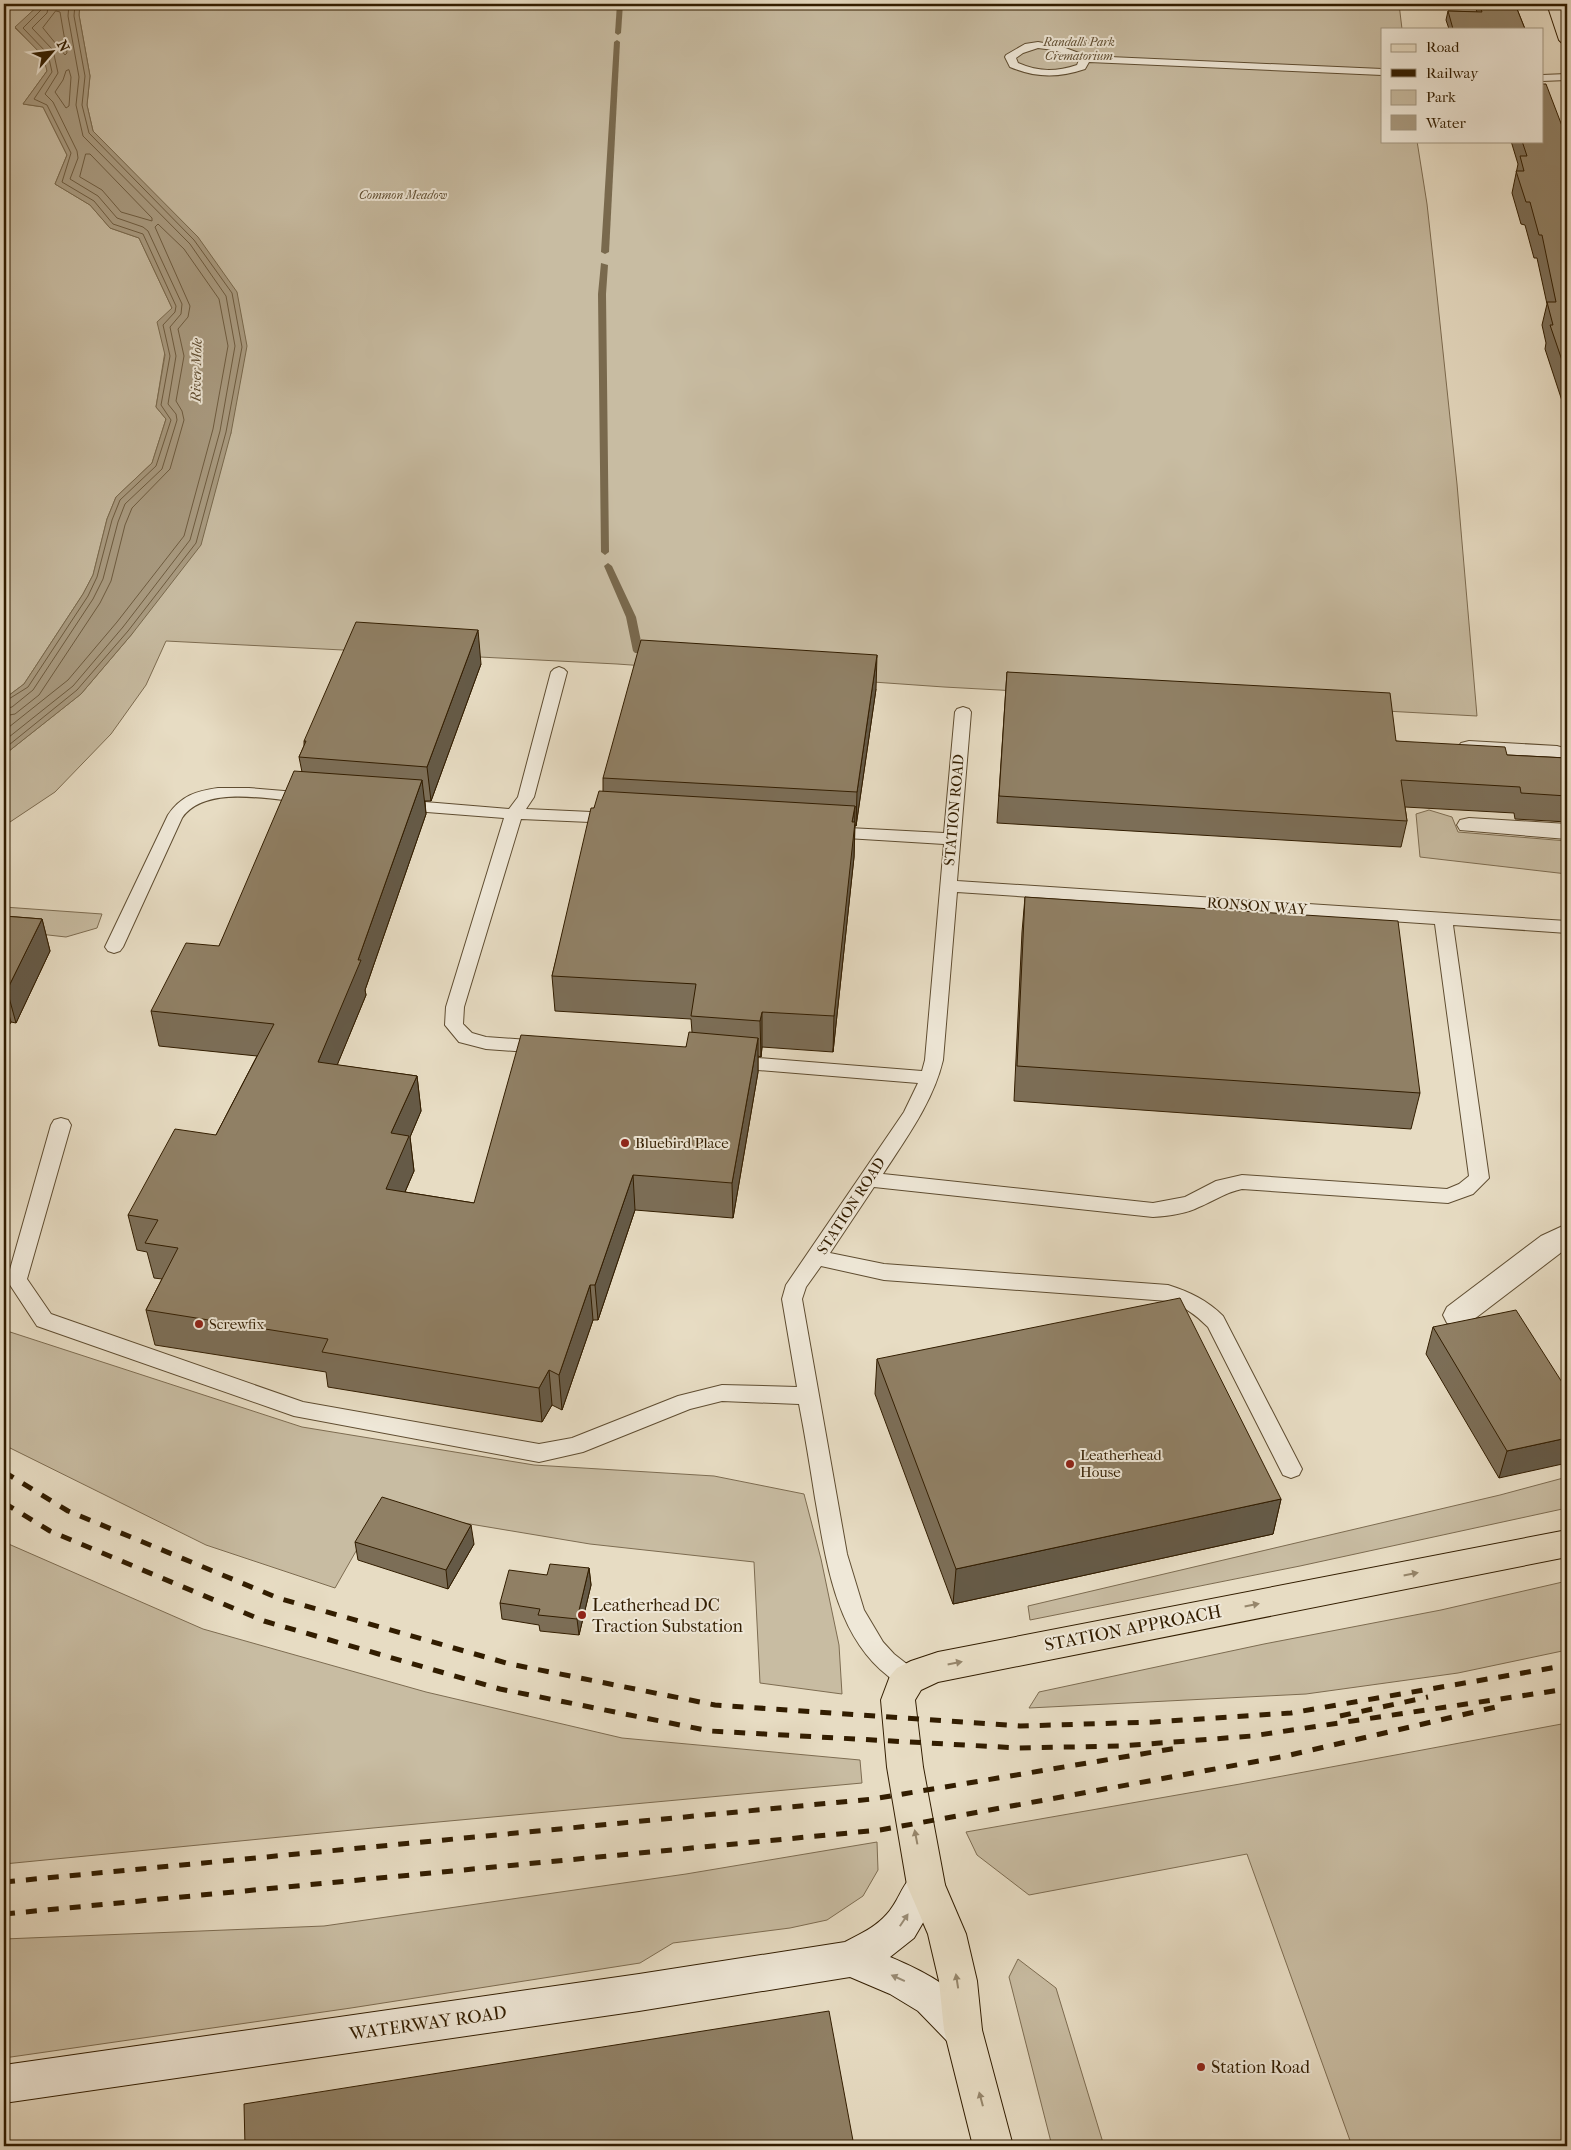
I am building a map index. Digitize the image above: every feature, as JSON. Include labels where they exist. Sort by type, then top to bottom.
[{"type":"main road","points":[[1554,4],[1567,40]]},
{"type":"main road","points":[[1446,746],[1557,753],[1567,756]]},
{"type":"main road","points":[[1469,825],[1567,832]]},
{"type":"main road","points":[[1458,1315],[1551,1244],[1567,1235]]},
{"type":"main road","name":"STATION APPROACH","points":[[909,1679],[923,1671],[938,1667],[1567,1543]]},
{"type":"main road","points":[[909,1679],[902,1687],[898,1700],[905,1767],[926,1885],[947,1934],[958,1981],[963,2030],[994,2146]]},
{"type":"main road","name":"WATERWAY ROAD","points":[[4,2084],[253,2046],[521,2011],[851,1959],[886,1939],[901,1926],[926,1885]]},
{"type":"main road","points":[[851,1959],[904,1981],[932,1998],[963,2030]]},
{"type":"lane","points":[[1085,60],[1082,67],[1068,73],[1047,74],[1020,68],[1014,65],[1010,57],[1018,50],[1034,46],[1055,46],[1085,60],[1381,72]]},
{"type":"lane","points":[[1544,78],[1567,77]]},
{"type":"lane","points":[[559,672],[526,797],[514,814],[455,1007],[454,1025],[466,1038],[486,1043],[564,1049]]},
{"type":"lane","name":"STATION ROAD","points":[[909,1679],[886,1661],[875,1649],[852,1610],[836,1554],[792,1300],[796,1285],[911,1116],[922,1098],[930,1078],[934,1060],[963,712]]},
{"type":"lane","points":[[114,947],[180,808],[193,799],[211,794],[232,793],[326,800]]},
{"type":"lane","points":[[386,804],[514,814],[624,819]]},
{"type":"lane","points":[[813,831],[951,838]]},
{"type":"lane","name":"RONSON WAY","points":[[947,886],[1567,927]]},
{"type":"lane","points":[[868,1179],[1153,1210],[1191,1203],[1222,1186],[1242,1182],[1448,1196],[1466,1189],[1479,1178],[1442,918]]},
{"type":"lane","points":[[720,1061],[930,1078]]},
{"type":"lane","points":[[62,1125],[17,1280],[44,1320],[302,1410],[539,1453],[575,1446],[686,1402],[722,1393],[809,1396]]},
{"type":"lane","points":[[816,1258],[884,1272],[1168,1293],[1188,1299],[1203,1307],[1216,1322],[1291,1469]]},
{"type":"green space","points":[[4,4],[40,4],[15,28],[45,57],[47,71],[23,104],[43,107],[67,155],[55,184],[90,205],[110,228],[139,238],[172,308],[156,407],[166,419],[152,463],[116,497],[107,519],[93,575],[83,594],[24,684],[4,699]]},
{"type":"green space","points":[[80,4],[1399,4],[1402,28],[1381,28],[1381,142],[1417,142],[1427,204],[1457,484],[1477,716],[944,687],[617,664],[166,641],[146,685],[111,734],[55,792],[4,826],[4,755],[81,694],[132,634],[231,433],[134,173],[93,131],[87,105],[90,76],[79,15]]},
{"type":"green space","points":[[1429,810],[1452,817],[1458,832],[1567,841],[1567,874],[1420,857],[1416,814]]},
{"type":"green space","points":[[4,907],[102,914],[97,928],[66,937],[4,930]]},
{"type":"green space","points":[[4,1330],[302,1427],[534,1465],[714,1476],[804,1494],[821,1559],[839,1645],[842,1694],[760,1683],[754,1562],[590,1544],[380,1509],[335,1588],[206,1545],[4,1445]]},
{"type":"green space","points":[[1567,1477],[1567,1508],[1300,1566],[1030,1620],[1028,1606],[1500,1495]]},
{"type":"green space","points":[[4,1542],[203,1629],[426,1692],[622,1738],[860,1760],[862,1783],[4,1864]]},
{"type":"green space","points":[[1567,1581],[1567,1650],[1458,1673],[1306,1694],[1029,1708],[1039,1692],[1264,1644],[1441,1610]]},
{"type":"green space","points":[[1567,1723],[1567,2146],[1352,2146],[1247,1854],[1029,1895],[977,1855],[966,1832],[1240,1784]]},
{"type":"green space","points":[[877,1842],[878,1870],[863,1896],[827,1920],[790,1928],[673,1943],[640,1963],[351,2008],[4,2058],[4,1939],[324,1926],[686,1874]]},
{"type":"green space","points":[[1018,1959],[1056,1988],[1104,2146],[1052,2146],[1009,1977]]},
{"type":"water","name":"River Mole","points":[[40,4],[80,4],[79,15],[90,76],[87,105],[93,131],[198,237],[237,292],[247,346],[231,433],[201,545],[132,634],[81,694],[4,755],[4,699],[24,684],[83,594],[93,575],[107,519],[116,497],[152,463],[166,419],[156,407],[165,355],[157,322],[172,308],[139,238],[110,228],[90,205],[55,184],[67,155],[43,107],[23,104],[47,71],[43,56],[15,27]]},
{"type":"building","points":[[1479,4],[1515,4],[1525,28],[1453,28],[1448,11],[1482,12]]},
{"type":"building","points":[[1544,84],[1546,84],[1567,139],[1567,375],[1550,325],[1553,325],[1547,302],[1556,302],[1542,235],[1539,235],[1530,202],[1526,202],[1516,171],[1524,171],[1520,156],[1527,156],[1522,142],[1544,142]]},
{"type":"building","points":[[356,622],[478,630],[427,767],[299,757],[306,741],[304,741]]},
{"type":"building","points":[[641,640],[877,655],[857,792],[603,778]]},
{"type":"building","points":[[1007,672],[1390,693],[1396,741],[1505,747],[1507,755],[1567,758],[1567,796],[1521,793],[1520,787],[1401,780],[1407,821],[999,796]]},
{"type":"building","points":[[294,771],[422,780],[358,960],[361,960],[318,1062],[417,1076],[391,1133],[409,1136],[386,1189],[474,1203],[521,1035],[686,1047],[689,1032],[758,1038],[732,1183],[633,1175],[595,1285],[590,1285],[559,1375],[549,1370],[539,1388],[322,1352],[328,1339],[146,1310],[178,1248],[145,1243],[158,1220],[128,1215],[175,1129],[216,1135],[274,1024],[151,1011],[186,943],[219,946]]},
{"type":"building","points":[[599,791],[855,806],[852,822],[855,822],[834,1016],[762,1012],[760,1021],[691,1016],[696,984],[552,976],[591,808],[594,808]]},
{"type":"building","points":[[1025,897],[1398,921],[1420,1093],[1017,1066]]},
{"type":"building","points":[[4,916],[42,919],[7,990],[4,990]]},
{"type":"building","name":"Leatherhead House","points":[[1180,1298],[1281,1499],[956,1569],[877,1359]]},
{"type":"building","points":[[1516,1310],[1567,1390],[1567,1438],[1507,1451],[1433,1327]]},
{"type":"building","points":[[382,1497],[471,1525],[446,1570],[355,1542]]},
{"type":"building","points":[[550,1564],[589,1568],[577,1619],[538,1615],[540,1609],[500,1603],[509,1570],[547,1575]]},
{"type":"building","points":[[829,2011],[854,2146],[245,2146],[244,2104]]},
{"type":"waterway","points":[[618,33],[620,4]]},
{"type":"waterway","points":[[605,252],[617,42]]},
{"type":"waterway","points":[[604,265],[602,294],[605,552]]},
{"type":"waterway","points":[[608,566],[631,617],[638,651]]},
{"type":"railway","points":[[4,1472],[68,1511],[278,1598],[510,1664],[715,1705],[1020,1726],[1154,1722],[1291,1713],[1563,1666]]},
{"type":"railway","points":[[4,1503],[50,1531],[264,1621],[500,1689],[710,1731],[1019,1748],[1121,1746],[1252,1736],[1567,1689]]},
{"type":"railway","points":[[1340,1716],[1428,1697]]},
{"type":"railway","points":[[4,1914],[880,1830],[1286,1756],[1500,1706]]},
{"type":"railway","points":[[4,1882],[873,1799],[1183,1747]]},
{"type":"place","name":"Bluebird Place","points":[[625,1143]]},
{"type":"place","name":"Screwfix","points":[[199,1324]]},
{"type":"place","name":"Leatherhead House","points":[[1070,1464]]},
{"type":"place","name":"Leatherhead DC Traction Substation","points":[[582,1615]]},
{"type":"place","name":"Station Road","points":[[1201,2067]]},
{"type":"park label","name":"Randalls Park Crematorium","points":[[1079,49]]},
{"type":"park label","name":"Common Meadow","points":[[403,195]]}]
